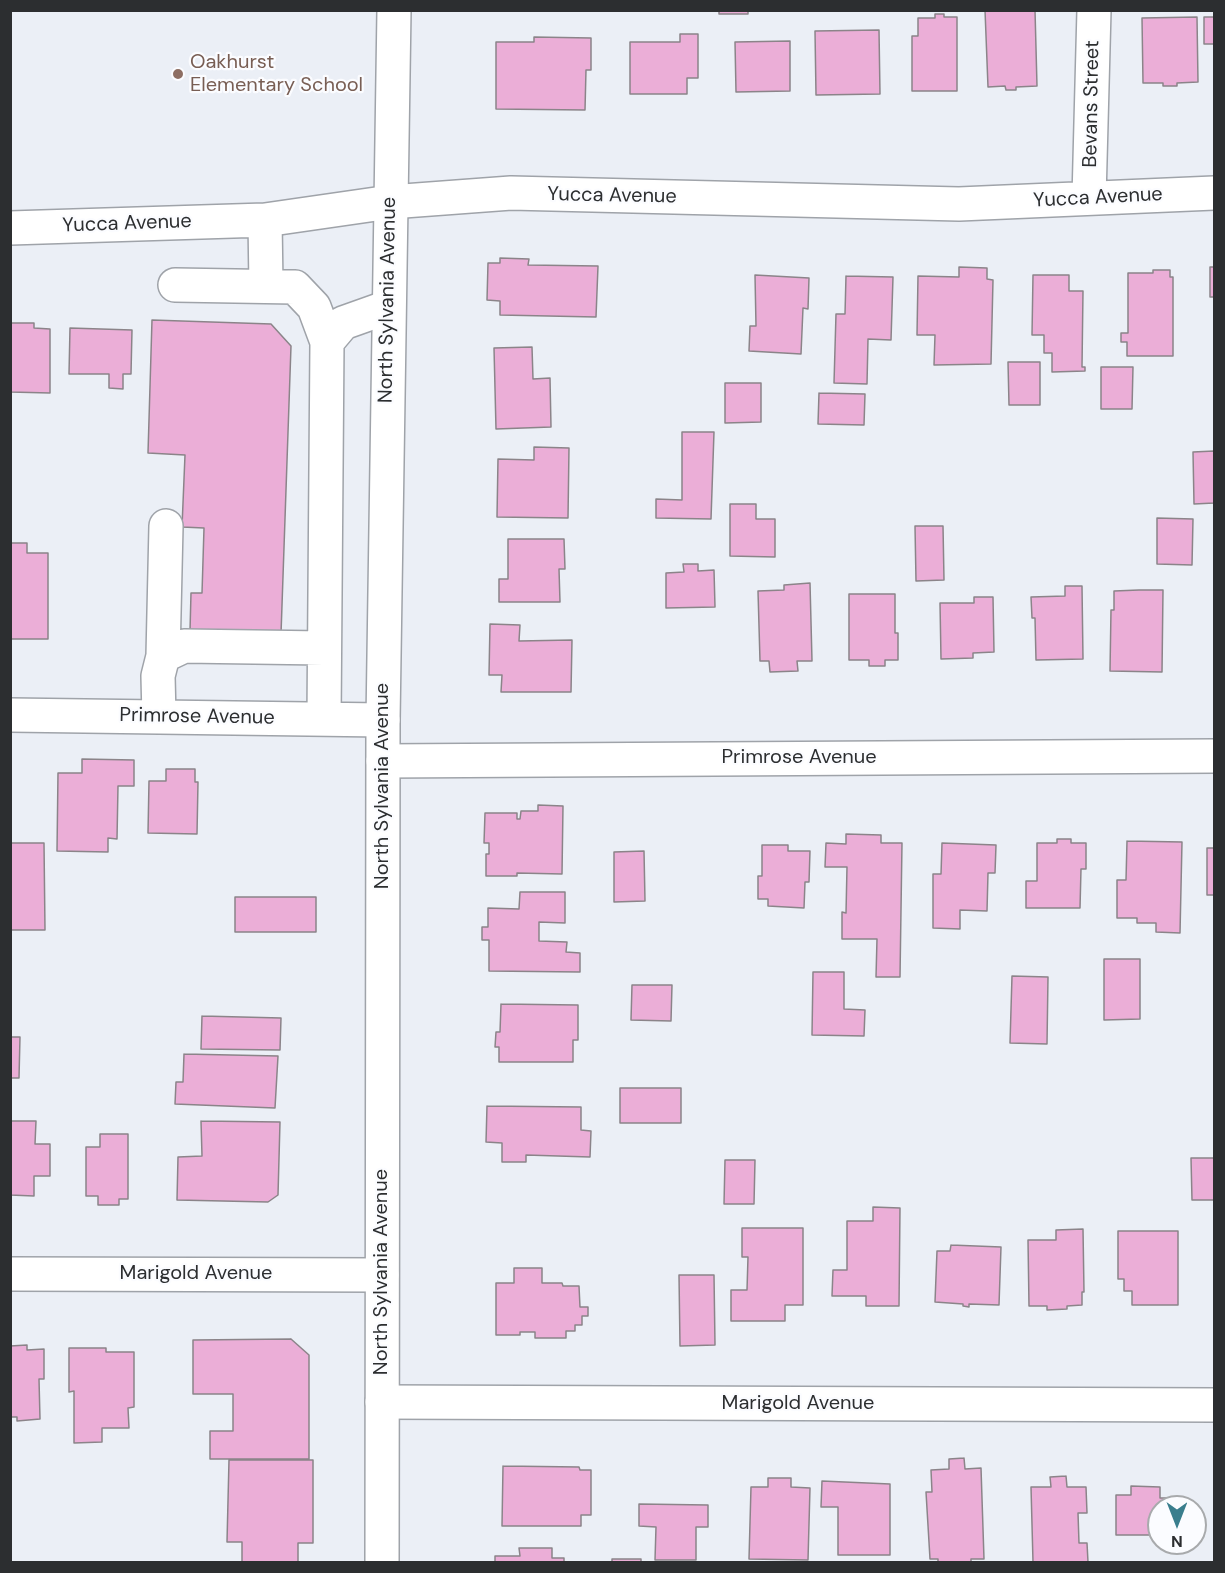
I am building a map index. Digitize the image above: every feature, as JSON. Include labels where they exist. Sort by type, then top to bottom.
[{"type":"street","name":"North Sylvania Avenue","points":[[382,1563],[383,720],[394,10]]},
{"type":"street","name":"Bevans Street","points":[[1089,198],[1094,10]]},
{"type":"street","name":"Yucca Avenue","points":[[10,228],[265,220],[390,202],[511,193],[959,204],[1215,193]]},
{"type":"street","points":[[265,220],[266,286]]},
{"type":"street","points":[[175,285],[295,287],[314,307],[327,342],[324,719]]},
{"type":"street","points":[[327,342],[343,323],[388,307]]},
{"type":"street","points":[[159,717],[158,676],[163,656],[166,526]]},
{"type":"street","points":[[163,656],[184,646],[324,648]]},
{"type":"street","name":"Primrose Avenue","points":[[10,715],[383,720]]},
{"type":"street","name":"Primrose Avenue","points":[[383,761],[1215,756]]},
{"type":"street","name":"Marigold Avenue","points":[[10,1274],[382,1275]]},
{"type":"street","name":"Marigold Avenue","points":[[382,1402],[1215,1405]]},
{"type":"building","points":[[719,10],[748,10],[748,14],[719,14]]},
{"type":"building","points":[[985,10],[1035,10],[1037,86],[1016,87],[1016,90],[1006,90],[1005,86],[988,87]]},
{"type":"building","points":[[935,14],[957,17],[957,91],[912,91],[912,36],[918,36],[918,18],[935,18]]},
{"type":"building","points":[[1197,17],[1198,82],[1177,83],[1177,86],[1143,83],[1142,18]]},
{"type":"building","points":[[1204,17],[1214,17],[1214,44],[1204,44]]},
{"type":"building","points":[[879,30],[880,94],[816,95],[815,31]]},
{"type":"building","points":[[680,34],[698,34],[698,78],[687,78],[687,94],[630,94],[630,42],[680,42]]},
{"type":"building","points":[[534,37],[591,38],[591,70],[586,70],[585,110],[496,109],[496,42],[534,42]]},
{"type":"building","points":[[790,41],[790,91],[736,92],[735,42]]},
{"type":"building","points":[[500,258],[529,259],[528,265],[598,266],[596,317],[500,315],[500,301],[487,300],[488,263],[500,263]]},
{"type":"building","points":[[959,267],[987,268],[987,279],[993,280],[991,364],[934,365],[935,335],[917,335],[918,276],[959,277]]},
{"type":"building","points":[[1210,267],[1214,267],[1214,297],[1210,297]]},
{"type":"building","points":[[1153,270],[1170,270],[1170,277],[1173,277],[1173,356],[1127,356],[1127,342],[1121,342],[1121,333],[1128,333],[1128,273],[1153,273]]},
{"type":"building","points":[[755,275],[809,278],[808,309],[803,308],[801,354],[749,351],[750,326],[756,326]]},
{"type":"building","points":[[1033,275],[1069,275],[1069,291],[1083,291],[1082,367],[1085,367],[1085,371],[1052,372],[1052,353],[1044,353],[1044,335],[1032,335]]},
{"type":"building","points":[[846,276],[893,277],[891,340],[868,339],[867,384],[834,383],[836,314],[845,314]]},
{"type":"building","points":[[152,320],[271,324],[291,346],[281,634],[190,631],[191,593],[202,593],[204,528],[182,527],[185,455],[148,453]]},
{"type":"building","points":[[10,323],[34,323],[34,328],[50,329],[50,393],[10,392]]},
{"type":"building","points":[[70,328],[132,330],[131,374],[123,374],[123,389],[109,388],[109,374],[69,374]]},
{"type":"building","points":[[532,347],[533,379],[550,378],[551,427],[496,429],[494,348]]},
{"type":"building","points":[[1008,362],[1040,362],[1040,405],[1009,405]]},
{"type":"building","points":[[1101,367],[1133,367],[1132,409],[1101,409]]},
{"type":"building","points":[[725,383],[761,383],[761,422],[725,423]]},
{"type":"building","points":[[819,393],[865,394],[864,425],[818,424]]},
{"type":"building","points":[[682,432],[714,432],[711,519],[656,518],[656,499],[682,500]]},
{"type":"building","points":[[534,447],[569,448],[568,518],[497,517],[498,459],[534,460]]},
{"type":"building","points":[[1214,451],[1214,503],[1194,504],[1193,452]]},
{"type":"building","points":[[730,504],[756,504],[756,519],[775,519],[775,557],[730,556]]},
{"type":"building","points":[[1157,518],[1193,519],[1192,565],[1157,564]]},
{"type":"building","points":[[915,526],[943,526],[944,580],[916,581]]},
{"type":"building","points":[[508,539],[564,539],[565,569],[559,569],[560,602],[499,602],[499,579],[508,579]]},
{"type":"building","points":[[10,543],[27,543],[27,553],[48,553],[48,639],[10,639]]},
{"type":"building","points":[[683,564],[698,564],[698,571],[714,570],[715,607],[666,608],[666,573],[684,572]]},
{"type":"building","points":[[810,583],[812,661],[797,661],[798,671],[770,672],[769,661],[760,661],[758,591],[784,590],[784,585]]},
{"type":"building","points":[[1065,586],[1082,586],[1083,659],[1036,660],[1035,618],[1032,618],[1031,597],[1065,596]]},
{"type":"building","points":[[1163,590],[1162,672],[1110,671],[1111,610],[1114,610],[1114,591]]},
{"type":"building","points":[[849,594],[895,594],[898,660],[885,660],[885,666],[869,666],[869,660],[849,660]]},
{"type":"building","points":[[974,597],[993,597],[994,652],[973,653],[973,658],[941,659],[940,603],[974,603]]},
{"type":"building","points":[[490,624],[520,625],[519,641],[572,640],[571,692],[501,692],[502,675],[489,675]]},
{"type":"building","points":[[82,759],[134,760],[134,786],[118,786],[117,839],[108,838],[108,852],[57,851],[58,773],[82,773]]},
{"type":"building","points":[[166,769],[195,769],[195,782],[198,782],[197,834],[148,833],[149,781],[166,781]]},
{"type":"building","points":[[538,805],[563,806],[562,874],[517,873],[517,876],[486,876],[486,854],[489,854],[489,843],[484,843],[485,813],[517,813],[517,819],[520,819],[521,811],[538,811]]},
{"type":"building","points":[[846,834],[881,835],[881,843],[902,843],[900,977],[876,977],[877,939],[842,939],[842,912],[846,913],[847,867],[825,867],[826,843],[846,844]]},
{"type":"building","points":[[1057,839],[1071,839],[1071,843],[1086,843],[1086,869],[1081,869],[1080,908],[1026,908],[1026,881],[1037,881],[1037,843],[1057,843]]},
{"type":"building","points":[[1127,841],[1182,842],[1180,933],[1156,932],[1156,923],[1137,923],[1137,918],[1117,918],[1117,880],[1126,880]]},
{"type":"building","points":[[10,843],[44,843],[45,930],[10,930]]},
{"type":"building","points":[[942,843],[996,845],[995,873],[988,873],[987,911],[960,910],[960,929],[933,928],[933,874],[941,874]]},
{"type":"building","points":[[762,845],[788,845],[788,851],[810,851],[809,882],[805,882],[804,908],[768,906],[768,899],[758,899],[758,876],[762,876]]},
{"type":"building","points":[[1207,848],[1214,848],[1214,895],[1207,895]]},
{"type":"building","points":[[644,851],[645,901],[614,902],[614,852]]},
{"type":"building","points":[[520,892],[565,892],[565,923],[539,922],[539,941],[567,942],[566,952],[580,953],[580,972],[489,971],[489,940],[482,940],[482,927],[488,927],[488,908],[519,909]]},
{"type":"building","points":[[235,897],[316,897],[316,932],[235,932]]},
{"type":"building","points":[[1104,959],[1140,959],[1140,1019],[1104,1020]]},
{"type":"building","points":[[813,972],[844,972],[844,1009],[865,1010],[864,1036],[812,1035]]},
{"type":"building","points":[[1012,976],[1048,977],[1047,1044],[1010,1043]]},
{"type":"building","points":[[632,985],[672,985],[671,1021],[631,1020]]},
{"type":"building","points":[[501,1004],[578,1005],[578,1040],[573,1040],[573,1062],[499,1062],[499,1047],[495,1047],[496,1032],[500,1032]]},
{"type":"building","points":[[202,1016],[281,1018],[280,1050],[201,1049]]},
{"type":"building","points":[[10,1037],[20,1037],[19,1078],[10,1078]]},
{"type":"building","points":[[184,1054],[278,1056],[275,1108],[175,1104],[176,1082],[183,1082]]},
{"type":"building","points":[[620,1088],[681,1088],[681,1123],[620,1123]]},
{"type":"building","points":[[487,1106],[581,1107],[581,1130],[591,1131],[590,1157],[526,1155],[526,1162],[502,1162],[502,1143],[486,1142]]},
{"type":"building","points":[[10,1121],[36,1121],[35,1144],[50,1144],[50,1176],[34,1176],[34,1196],[10,1195]]},
{"type":"building","points":[[201,1121],[280,1122],[278,1195],[268,1202],[177,1200],[178,1157],[202,1156]]},
{"type":"building","points":[[100,1134],[128,1134],[128,1199],[119,1199],[119,1205],[98,1205],[98,1196],[86,1196],[86,1147],[100,1147]]},
{"type":"building","points":[[1191,1158],[1214,1158],[1214,1200],[1192,1200]]},
{"type":"building","points":[[725,1160],[755,1160],[754,1204],[724,1204]]},
{"type":"building","points":[[873,1207],[900,1208],[899,1306],[866,1306],[866,1296],[832,1296],[833,1270],[847,1270],[847,1221],[873,1221]]},
{"type":"building","points":[[742,1228],[803,1228],[803,1305],[785,1305],[785,1321],[731,1321],[731,1290],[747,1290],[748,1257],[742,1257]]},
{"type":"building","points":[[1083,1229],[1084,1292],[1082,1292],[1082,1305],[1067,1306],[1067,1309],[1047,1310],[1047,1306],[1029,1306],[1028,1240],[1056,1240],[1056,1230]]},
{"type":"building","points":[[1118,1231],[1178,1231],[1178,1305],[1132,1305],[1132,1291],[1124,1291],[1124,1279],[1118,1279]]},
{"type":"building","points":[[951,1245],[1001,1247],[999,1305],[969,1304],[969,1307],[963,1304],[935,1302],[937,1251],[950,1251]]},
{"type":"building","points":[[514,1268],[542,1268],[542,1283],[579,1286],[580,1307],[588,1307],[588,1316],[582,1316],[582,1325],[575,1325],[575,1331],[566,1331],[566,1338],[535,1338],[535,1332],[520,1332],[520,1335],[496,1335],[496,1283],[514,1283]]},
{"type":"building","points":[[679,1275],[714,1275],[715,1345],[680,1346]]},
{"type":"building","points":[[291,1339],[309,1355],[309,1459],[210,1459],[210,1431],[233,1431],[233,1394],[193,1394],[193,1340]]},
{"type":"building","points":[[27,1345],[27,1350],[44,1349],[44,1379],[39,1379],[40,1419],[17,1421],[17,1417],[10,1417],[10,1346]]},
{"type":"building","points":[[69,1348],[106,1348],[106,1352],[134,1352],[134,1407],[128,1408],[129,1428],[102,1428],[102,1442],[74,1443],[74,1391],[69,1392]]},
{"type":"building","points":[[964,1458],[965,1469],[981,1468],[984,1559],[971,1559],[971,1562],[938,1562],[938,1559],[930,1559],[926,1492],[932,1492],[931,1470],[949,1469],[949,1459]]},
{"type":"building","points":[[229,1460],[313,1460],[313,1543],[298,1543],[298,1562],[242,1562],[242,1542],[227,1542]]},
{"type":"building","points":[[503,1466],[579,1467],[580,1470],[591,1470],[591,1515],[581,1515],[581,1526],[502,1526]]},
{"type":"building","points":[[1066,1476],[1067,1487],[1086,1487],[1087,1513],[1078,1513],[1079,1543],[1087,1543],[1088,1562],[1033,1562],[1031,1487],[1051,1487],[1050,1477]]},
{"type":"building","points":[[768,1478],[791,1478],[791,1487],[810,1488],[808,1560],[749,1559],[751,1487],[768,1487]]},
{"type":"building","points":[[822,1481],[890,1484],[890,1555],[838,1555],[838,1507],[821,1507]]},
{"type":"building","points":[[1131,1486],[1160,1487],[1160,1495],[1147,1495],[1147,1535],[1116,1535],[1116,1495],[1131,1495]]},
{"type":"building","points":[[639,1504],[708,1505],[708,1527],[696,1527],[696,1560],[655,1560],[656,1527],[639,1526]]},
{"type":"building","points":[[519,1548],[552,1548],[552,1558],[564,1558],[564,1562],[495,1562],[495,1556],[520,1556]]},
{"type":"building","points":[[612,1559],[641,1559],[641,1562],[612,1562]]},
{"type":"place","name":"Oakhurst Elementary School","points":[[178,74]]}]
